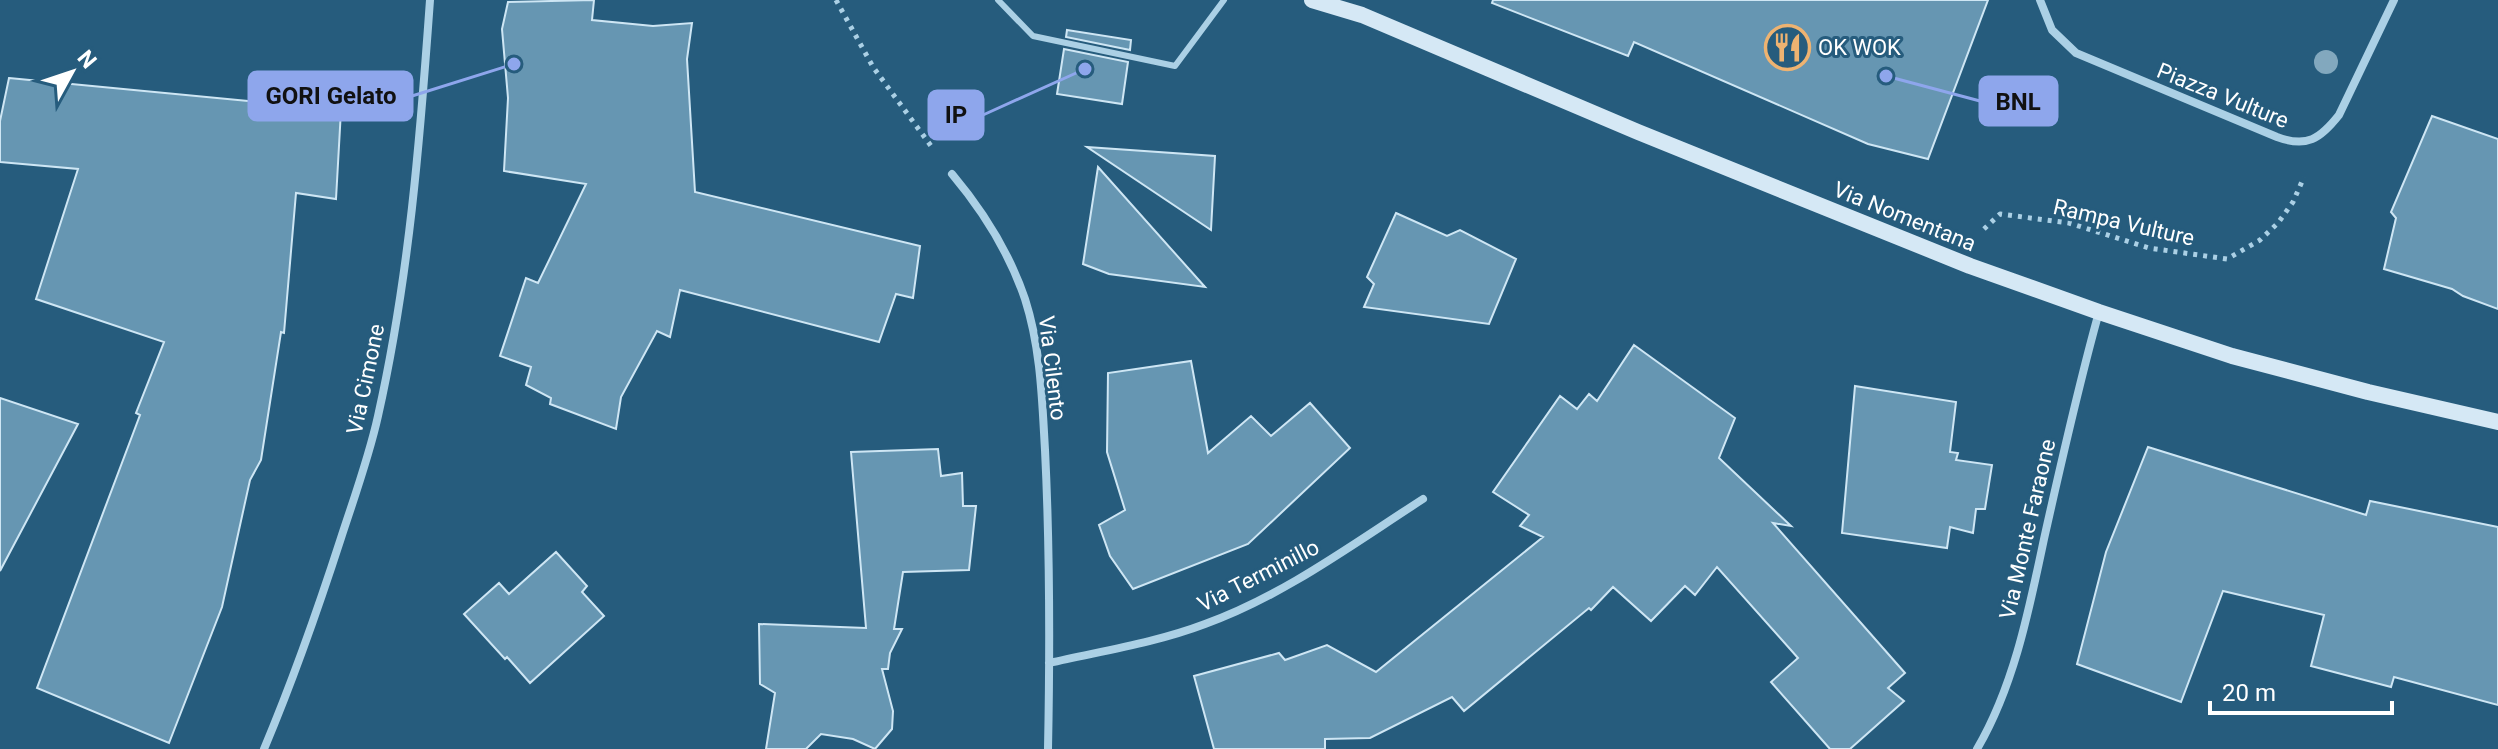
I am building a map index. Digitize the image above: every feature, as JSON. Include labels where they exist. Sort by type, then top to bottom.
[{"type":"main road","name":"Via Nomentana","points":[[1312,0],[1372,19],[1652,138],[1970,266],[2099,312],[2232,356],[2498,422]]},
{"type":"street","name":"Via Cimone","points":[[264,749],[318,609],[377,419],[409,239],[430,0]]},
{"type":"street","name":"Piazza Vulture","points":[[2040,0],[2052,30],[2076,53],[2291,142],[2316,138],[2339,115],[2394,0]]},
{"type":"street","name":"Via Cilento","points":[[952,174],[982,213],[1006,252],[1025,301],[1037,346],[1048,515],[1048,749]]},
{"type":"street","name":"Via Monte Faraone","points":[[1977,749],[1995,715],[2029,606],[2081,376],[2099,312]]},
{"type":"street","name":"Via Terminillo","points":[[1049,663],[1149,640],[1215,620],[1297,580],[1423,499]]},
{"type":"lane","points":[[998,0],[1033,36],[1175,66],[1224,0]]},
{"type":"path","points":[[836,0],[873,67],[952,174]]},
{"type":"path","name":"Rampa Vulture","points":[[2000,214],[2069,223],[2149,248],[2227,259],[2260,240],[2286,213],[2306,172],[2316,138]]},
{"type":"building","points":[[594,0],[592,20],[653,26],[692,23],[687,59],[695,192],[920,246],[913,298],[896,294],[879,342],[680,290],[670,337],[657,331],[621,397],[616,429],[550,404],[551,398],[526,385],[531,367],[500,356],[526,278],[538,283],[586,184],[504,171],[508,98],[502,29],[508,2]]},
{"type":"building","points":[[1493,0],[1988,0],[1928,159],[1868,144],[1634,42],[1628,56],[1492,3]]},
{"type":"building","points":[[1067,30],[1131,40],[1130,50],[1066,37]]},
{"type":"building","points":[[1064,49],[1128,62],[1122,104],[1057,94]]},
{"type":"building","points":[[9,78],[341,110],[336,199],[296,193],[284,333],[281,332],[261,460],[250,480],[222,607],[169,743],[37,688],[140,415],[136,413],[164,342],[36,299],[78,169],[0,162],[0,121]]},
{"type":"building","points":[[2432,116],[2498,139],[2498,309],[2452,289],[2384,269],[2396,218],[2391,212]]},
{"type":"building","points":[[1087,147],[1215,156],[1211,230]]},
{"type":"building","points":[[1098,167],[1205,287],[1109,274],[1083,264]]},
{"type":"building","points":[[1396,213],[1447,236],[1460,230],[1516,259],[1489,324],[1364,307],[1374,284],[1367,277]]},
{"type":"building","points":[[1634,345],[1735,418],[1719,458],[1791,526],[1773,523],[1905,673],[1888,688],[1904,701],[1850,749],[1830,749],[1771,682],[1798,658],[1717,567],[1695,595],[1685,586],[1651,621],[1613,587],[1591,610],[1589,608],[1464,711],[1452,697],[1370,738],[1325,739],[1325,749],[1214,749],[1194,676],[1279,653],[1285,660],[1327,645],[1376,672],[1543,537],[1520,526],[1529,515],[1493,492],[1560,396],[1577,409],[1589,394],[1597,401]]},
{"type":"building","points":[[1191,361],[1208,453],[1251,416],[1271,436],[1310,403],[1350,448],[1248,544],[1133,589],[1110,556],[1099,525],[1125,510],[1107,452],[1108,373]]},
{"type":"building","points":[[1855,386],[1956,402],[1950,452],[1958,453],[1956,460],[1992,465],[1985,509],[1976,509],[1973,533],[1950,527],[1947,548],[1842,533]]},
{"type":"building","points":[[0,398],[78,424],[0,571]]},
{"type":"building","points":[[2148,447],[2366,515],[2370,501],[2498,527],[2498,705],[2394,677],[2391,687],[2311,666],[2324,615],[2223,591],[2181,702],[2077,664],[2106,552]]},
{"type":"building","points":[[938,449],[941,476],[962,473],[963,506],[976,506],[969,570],[903,572],[894,629],[902,629],[890,653],[888,669],[882,669],[893,711],[892,729],[875,749],[853,739],[821,734],[806,749],[766,749],[775,693],[760,684],[759,624],[866,628],[851,452]]},
{"type":"building","points":[[556,552],[587,586],[582,592],[604,616],[530,683],[464,614],[499,583],[509,594]]},
{"type":"place","name":"OK WOK","points":[[1787,47]]},
{"type":"place","name":"GORI Gelato","points":[[514,64]]},
{"type":"place","name":"IP","points":[[1085,69]]},
{"type":"place","name":"BNL","points":[[1886,76]]}]
